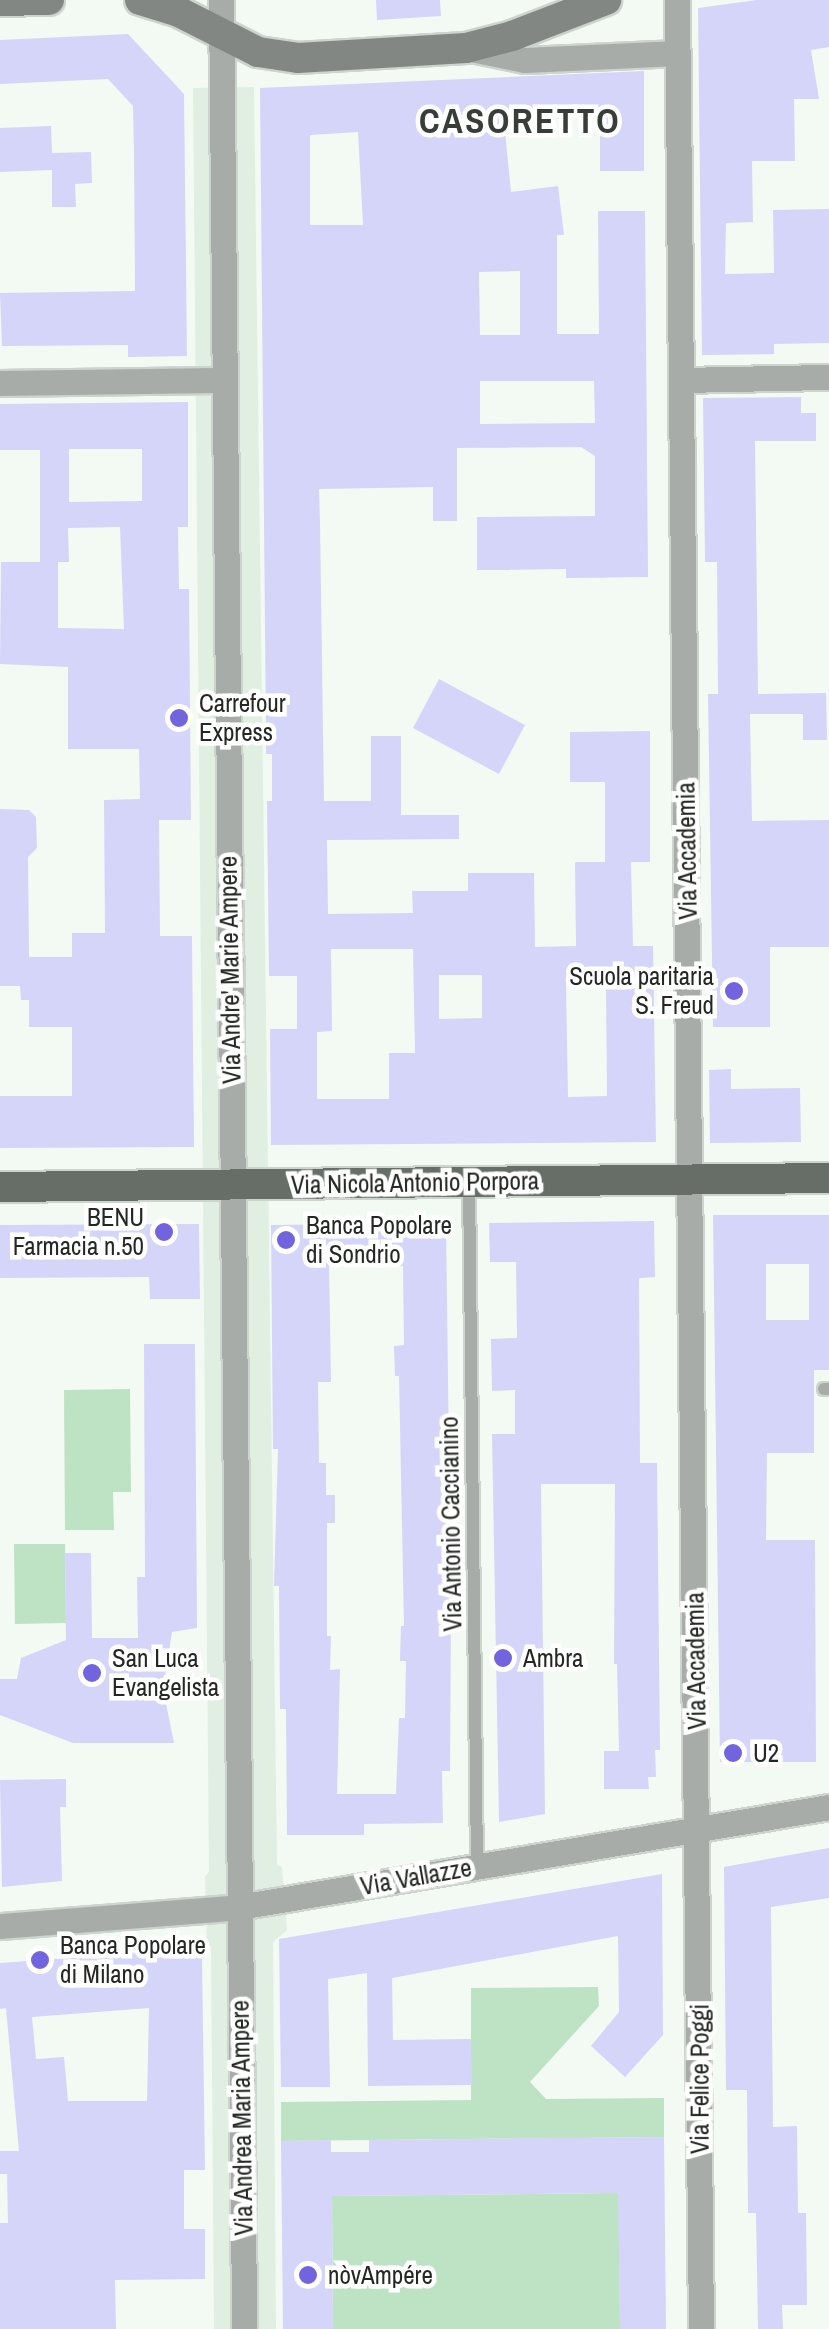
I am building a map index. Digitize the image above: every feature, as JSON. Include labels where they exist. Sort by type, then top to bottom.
[{"type":"main road","name":"Via Nicola Antonio Porpora","points":[[0,1188],[829,1178]]},
{"type":"street","points":[[0,2],[48,0]]},
{"type":"street","points":[[140,0],[258,52],[286,58],[466,48],[512,36],[606,0]]},
{"type":"street","name":"Via Andre' Marie Ampere","points":[[220,0],[239,1907]]},
{"type":"street","name":"Via Accademia","points":[[677,0],[698,1829]]},
{"type":"street","points":[[466,48],[514,60],[678,53]]},
{"type":"street","points":[[682,380],[829,378]]},
{"type":"street","points":[[0,384],[223,380]]},
{"type":"street","name":"Via Vallazze","points":[[0,1926],[239,1907],[829,1806]]},
{"type":"street","name":"Via Felice Poggi","points":[[698,1829],[702,2329]]},
{"type":"street","name":"Via Andrea Maria Ampere","points":[[239,1907],[244,2329]]},
{"type":"lane","name":"Via Antonio Caccianino","points":[[470,1182],[477,1866]]},
{"type":"shaded area","points":[[254,87],[277,1864],[282,1867],[287,1930],[273,1942],[276,2329],[214,2329],[211,1947],[207,1943],[205,1877],[209,1871],[193,88]]},
{"type":"green space","points":[[130,1389],[131,1492],[113,1492],[114,1530],[65,1530],[64,1390]]},
{"type":"green space","points":[[14,1544],[65,1544],[66,1623],[15,1624]]},
{"type":"green space","points":[[598,1987],[599,2006],[530,2082],[546,2099],[664,2098],[664,2137],[281,2141],[281,2102],[471,2100],[471,1988]]},
{"type":"green space","points":[[619,2193],[620,2329],[333,2329],[332,2196]]},
{"type":"building","points":[[376,0],[440,0],[441,16],[377,20]]},
{"type":"building","points":[[757,0],[829,0],[829,47],[811,50],[819,99],[794,99],[795,161],[752,161],[753,222],[726,223],[725,274],[774,273],[773,210],[829,209],[829,343],[774,344],[774,354],[702,355],[698,8]]},
{"type":"building","points":[[128,34],[184,94],[187,356],[128,357],[128,345],[2,346],[0,293],[135,291],[133,106],[108,79],[0,84],[0,40]]},
{"type":"building","points":[[644,71],[644,171],[600,171],[600,115],[504,122],[511,192],[558,186],[564,235],[557,235],[557,334],[599,334],[598,211],[645,211],[648,577],[566,578],[566,569],[477,570],[477,517],[595,516],[595,456],[581,447],[457,448],[457,521],[433,521],[433,487],[319,489],[324,801],[371,801],[371,736],[401,736],[401,815],[459,815],[459,839],[327,840],[328,914],[413,913],[412,891],[468,891],[468,873],[534,873],[535,947],[576,946],[575,862],[605,862],[605,782],[570,782],[570,732],[650,731],[650,862],[631,862],[633,946],[653,946],[656,1142],[271,1145],[270,1029],[297,1029],[297,976],[269,976],[267,801],[272,801],[272,754],[266,754],[260,88]],"holes":[[[358,132],[363,225],[310,225],[310,135]],[[520,271],[520,335],[480,335],[479,272]],[[480,381],[594,381],[595,423],[480,424]],[[331,949],[413,949],[415,1053],[389,1053],[389,1099],[317,1099],[317,1032],[332,1031]],[[439,975],[482,975],[482,1018],[439,1019]],[[566,983],[606,983],[607,1096],[568,1097]]]},
{"type":"building","points":[[51,126],[52,153],[91,152],[92,183],[75,184],[76,207],[52,207],[52,170],[0,172],[0,128]]},
{"type":"building","points":[[801,397],[801,413],[816,413],[816,441],[755,441],[758,694],[826,693],[827,740],[803,740],[803,714],[750,714],[752,821],[829,820],[829,947],[770,947],[770,1027],[713,1027],[708,694],[718,694],[717,562],[705,562],[703,398]]},
{"type":"building","points":[[188,402],[188,527],[178,527],[179,589],[189,589],[191,820],[159,820],[160,936],[192,936],[194,1147],[0,1148],[0,1096],[72,1096],[72,1027],[29,1027],[29,1000],[21,1000],[20,986],[0,986],[0,809],[29,810],[36,817],[37,848],[28,857],[29,957],[72,957],[72,933],[105,933],[104,800],[140,799],[139,749],[68,749],[68,667],[0,664],[1,562],[40,562],[40,450],[0,450],[0,404]],"holes":[[[69,449],[142,449],[142,501],[69,502]],[[120,527],[124,629],[58,628],[58,562],[69,562],[68,528]]]},
{"type":"building","points":[[439,679],[525,725],[499,774],[413,728]]},
{"type":"building","points":[[731,1069],[731,1089],[800,1088],[801,1142],[710,1143],[709,1070]]},
{"type":"building","points":[[713,1215],[829,1215],[829,1370],[814,1370],[814,1453],[767,1453],[766,1540],[815,1540],[816,1762],[720,1762]],"holes":[[[766,1264],[809,1264],[809,1320],[766,1320]]]},
{"type":"building","points":[[654,1221],[655,1277],[639,1278],[640,1463],[657,1463],[660,1750],[655,1750],[656,1777],[648,1777],[649,1789],[604,1789],[604,1751],[619,1751],[614,1664],[615,1484],[541,1484],[545,1814],[499,1822],[492,1434],[515,1434],[515,1390],[492,1391],[491,1339],[517,1338],[516,1262],[490,1262],[489,1223]]},
{"type":"building","points":[[446,1223],[451,1609],[450,1771],[442,1771],[443,1823],[364,1824],[364,1835],[287,1835],[286,1709],[280,1709],[279,1586],[274,1586],[278,1449],[273,1449],[271,1225]],"holes":[[[377,1262],[377,1267],[403,1266],[404,1345],[394,1346],[395,1376],[399,1376],[404,1626],[400,1661],[406,1661],[405,1718],[399,1718],[396,1794],[337,1794],[340,1669],[330,1670],[331,1636],[327,1636],[327,1523],[335,1523],[335,1495],[326,1495],[326,1463],[319,1463],[318,1382],[331,1382],[329,1263]]]},
{"type":"building","points":[[199,1224],[200,1299],[150,1299],[149,1277],[0,1278],[0,1225]]},
{"type":"building","points":[[144,1344],[195,1344],[197,1628],[172,1632],[163,1689],[174,1743],[73,1743],[0,1715],[0,1679],[17,1679],[21,1658],[66,1640],[65,1553],[91,1553],[92,1638],[138,1638],[137,1577],[145,1577]]},
{"type":"building","points":[[66,1779],[66,1807],[60,1807],[62,1881],[2,1887],[0,1780]]},
{"type":"building","points":[[829,1848],[829,1898],[771,1907],[773,2127],[797,2126],[798,2213],[806,2213],[807,2305],[782,2305],[783,2329],[758,2329],[756,2213],[748,2213],[747,2090],[726,2090],[724,1867]]},
{"type":"building","points":[[662,1874],[663,2035],[625,2077],[591,2046],[619,2012],[618,1936],[392,1978],[393,2040],[471,2039],[472,2085],[368,2086],[367,1973],[328,1979],[330,2087],[281,2087],[279,1939]]},
{"type":"building","points":[[192,1949],[202,1956],[205,2170],[184,2170],[184,2229],[205,2229],[205,2279],[115,2280],[116,2329],[0,2329],[0,2223],[8,2223],[7,2174],[0,2174],[0,2151],[19,2151],[6,2008],[0,2009],[0,1963]],"holes":[[[149,2008],[147,2101],[68,2101],[64,2057],[36,2059],[32,2017]]]},
{"type":"building","name":"nòvAmpére","points":[[664,2137],[666,2329],[620,2329],[618,2193],[332,2196],[333,2329],[283,2329],[281,2141],[331,2140],[331,2152],[369,2152],[369,2140]]},
{"type":"place","name":"Carrefour Express","points":[[179,718]]},
{"type":"place","name":"Scuola paritaria S. Freud","points":[[734,991]]},
{"type":"place","name":"BENU Farmacia n.50","points":[[164,1232]]},
{"type":"place","name":"Banca Popolare di Sondrio","points":[[286,1240]]},
{"type":"place","name":"Ambra","points":[[503,1658]]},
{"type":"place","name":"San Luca Evangelista","points":[[92,1673]]},
{"type":"place","name":"U2","points":[[733,1753]]},
{"type":"place","name":"Banca Popolare di Milano","points":[[40,1960]]},
{"type":"place","name":"nòvAmpére","points":[[308,2275]]},
{"type":"district","name":"CASORETTO","points":[[520,121]]}]
